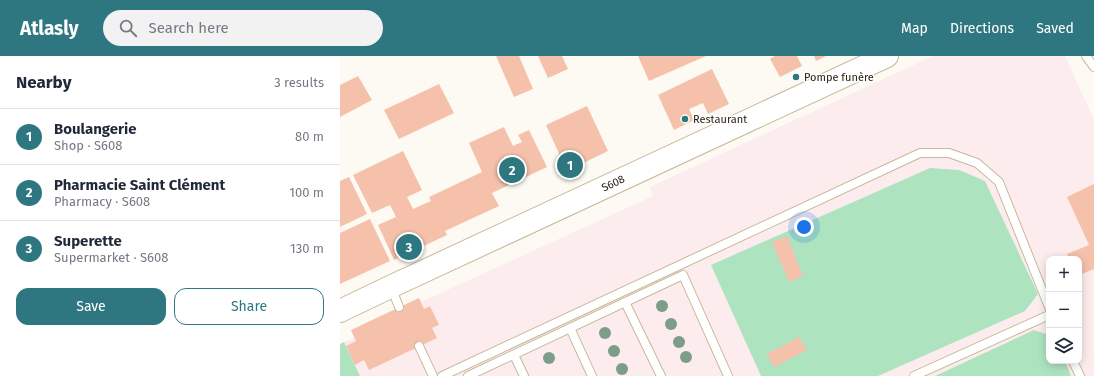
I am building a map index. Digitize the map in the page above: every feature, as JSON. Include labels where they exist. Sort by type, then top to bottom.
[{"type":"street","name":"S608","points":[[340,311],[887,56]]},
{"type":"lane","points":[[1086,56],[1094,67]]},
{"type":"lane","points":[[442,376],[920,154],[949,153],[977,163],[999,182],[1046,300]]},
{"type":"lane","points":[[468,376],[683,275],[728,376]]},
{"type":"lane","points":[[390,287],[399,307]]},
{"type":"lane","points":[[625,302],[661,376]]},
{"type":"lane","points":[[914,376],[1046,316]]},
{"type":"lane","points":[[570,328],[592,376]]},
{"type":"lane","points":[[419,346],[433,376]]},
{"type":"lane","points":[[514,355],[524,376]]},
{"type":"lane","points":[[1074,364],[1080,376]]},
{"type":"shaded area","points":[[933,56],[1065,56],[1094,120],[1094,376],[340,376],[340,344],[354,338],[351,330],[419,298],[421,302],[653,196],[650,187]]},
{"type":"green space","points":[[930,168],[959,170],[985,181],[1038,294],[1025,311],[878,376],[761,376],[711,265]]},
{"type":"green space","points":[[1034,330],[1046,334],[1046,364],[1066,364],[1071,376],[935,376]]},
{"type":"green space","points":[[344,342],[360,376],[340,376],[340,344]]},
{"type":"building","points":[[496,56],[519,56],[533,89],[514,97]]},
{"type":"building","points":[[538,56],[562,56],[568,69],[548,78]]},
{"type":"building","points":[[638,56],[706,56],[649,81]]},
{"type":"building","points":[[775,56],[797,56],[802,66],[780,77],[770,59]]},
{"type":"building","points":[[814,56],[826,56],[816,61]]},
{"type":"building","points":[[712,69],[729,104],[708,114],[703,103],[689,109],[694,120],[674,130],[658,95]]},
{"type":"building","points":[[358,76],[372,100],[340,117],[340,85]]},
{"type":"building","points":[[439,84],[454,113],[399,139],[384,110]]},
{"type":"building","points":[[587,106],[608,151],[567,171],[546,125]]},
{"type":"building","points":[[504,127],[513,146],[522,142],[518,135],[529,130],[547,167],[492,193],[499,206],[445,231],[447,235],[394,260],[378,225],[396,217],[390,205],[372,213],[353,175],[403,151],[422,190],[407,197],[413,209],[431,201],[429,197],[482,172],[469,143]]},
{"type":"building","points":[[349,177],[367,214],[340,227],[340,181]]},
{"type":"building","points":[[1094,184],[1094,269],[1082,274],[1082,256],[1068,256],[1067,254],[1089,245],[1067,197]]},
{"type":"building","points":[[370,219],[390,261],[340,284],[340,233]]},
{"type":"building","points":[[787,236],[803,276],[789,282],[772,242]]},
{"type":"building","points":[[419,298],[424,309],[430,306],[439,325],[432,328],[437,338],[369,370],[364,360],[355,365],[346,346],[356,341],[351,330]]},
{"type":"building","points":[[799,337],[807,350],[774,367],[767,354]]},
{"type":"place","name":"Pompe funère","points":[[796,77]]},
{"type":"place","name":"Restaurant","points":[[685,119]]},
{"type":"place","name":"Boulangerie","points":[[570,165]]},
{"type":"place","name":"Pharmacie Saint Clément","points":[[512,170]]},
{"type":"place","name":"Superette","points":[[409,247]]}]
